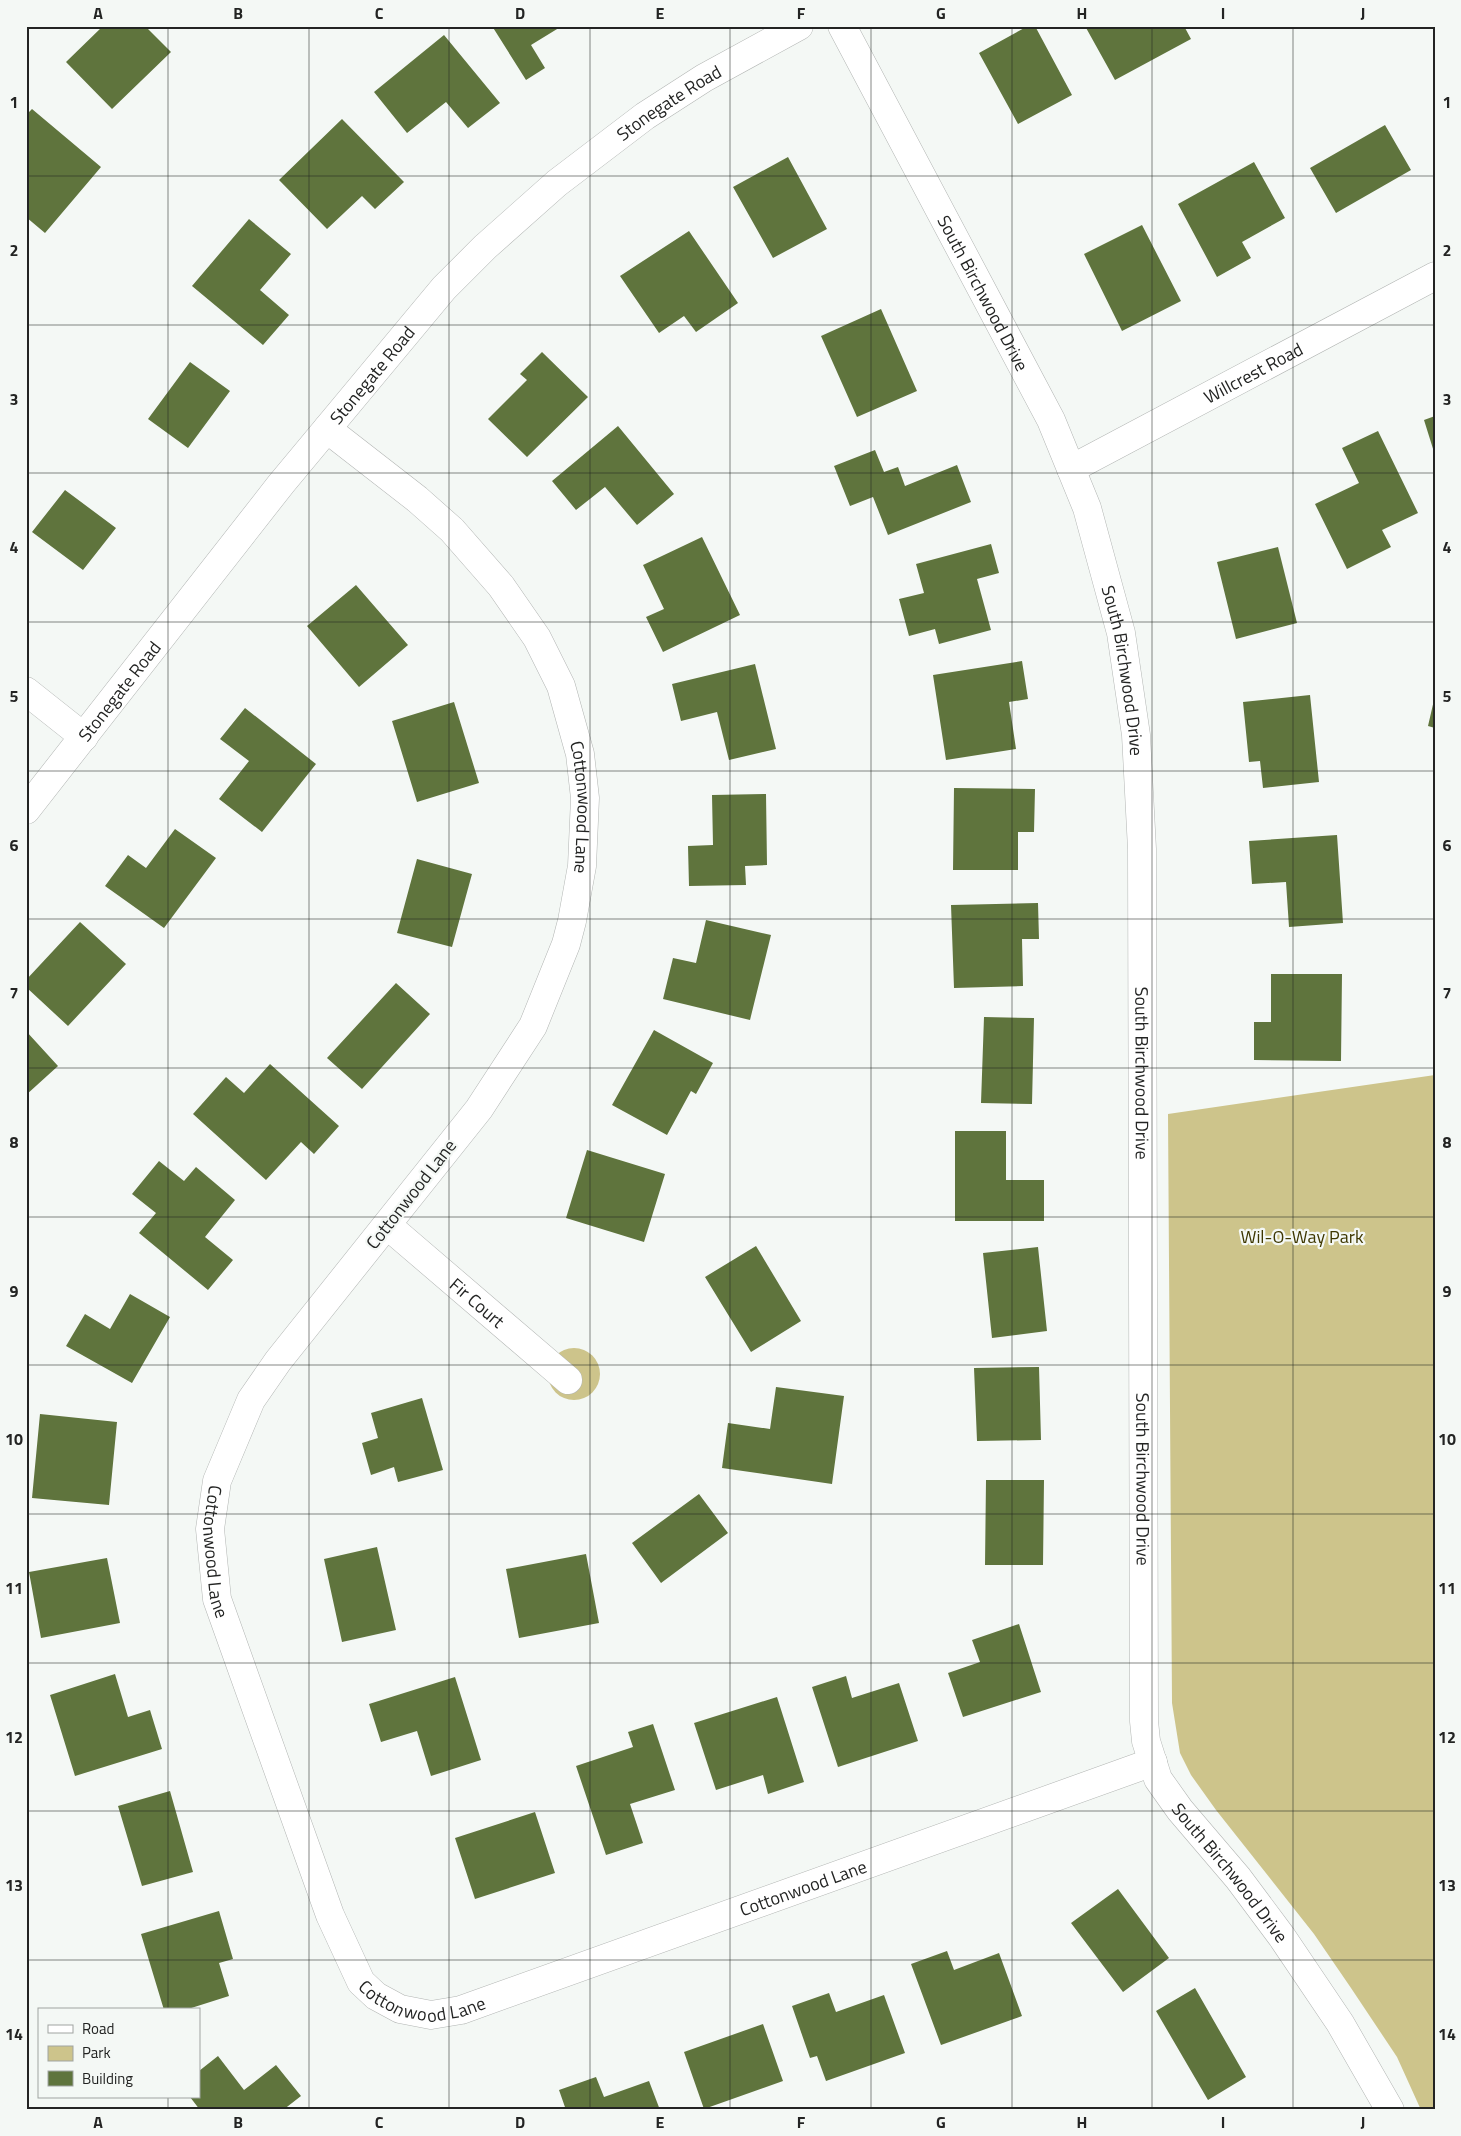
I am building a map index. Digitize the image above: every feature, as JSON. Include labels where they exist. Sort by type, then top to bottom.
[{"type":"street","name":"Stonegate Road","points":[[26,810],[281,484],[444,288],[484,247],[557,184],[645,116],[704,78],[799,26]]},
{"type":"street","name":"South Birchwood Drive","points":[[842,26],[1051,420],[1087,508],[1121,633],[1136,744],[1142,849],[1144,1722],[1146,1741],[1158,1779],[1175,1804],[1238,1878],[1282,1937],[1340,2023],[1390,2110]]},
{"type":"street","name":"Willcrest Road","points":[[1071,469],[1435,276]]},
{"type":"street","name":"Cottonwood Lane","points":[[327,429],[417,499],[452,530],[501,586],[537,638],[561,686],[580,754],[585,798],[582,866],[572,921],[566,944],[533,1026],[478,1109],[278,1361],[251,1400],[217,1481],[210,1529],[217,1599],[330,1915],[361,1982],[376,1996],[400,2009],[431,2014],[461,2010],[1153,1762]]},
{"type":"street","points":[[26,692],[84,737]]},
{"type":"street","name":"Fir Court","points":[[387,1225],[568,1380]]},
{"type":"green space","name":"Wil-O-Way Park","points":[[1435,1075],[1435,2110],[1421,2110],[1397,2057],[1351,1988],[1314,1934],[1216,1810],[1191,1775],[1180,1753],[1172,1703],[1168,1114]]},
{"type":"green space","points":[[574,1348],[584,1350],[592,1356],[598,1364],[600,1374],[598,1384],[592,1392],[584,1398],[574,1400],[564,1398],[556,1392],[550,1384],[548,1374],[550,1364],[556,1356],[564,1350]]},
{"type":"building","points":[[103,26],[145,26],[171,52],[112,109],[66,62]]},
{"type":"building","points":[[492,26],[562,26],[531,45],[545,68],[526,80]]},
{"type":"building","points":[[1028,26],[1035,26],[1072,95],[1018,124],[979,53]]},
{"type":"building","points":[[1085,26],[1184,26],[1191,39],[1115,80]]},
{"type":"building","points":[[444,35],[500,103],[468,128],[446,102],[407,133],[374,92]]},
{"type":"building","points":[[32,109],[101,167],[45,233],[26,217],[26,115]]},
{"type":"building","points":[[342,119],[404,182],[375,209],[362,196],[327,229],[279,180]]},
{"type":"building","points":[[1385,125],[1411,170],[1336,213],[1310,168]]},
{"type":"building","points":[[788,157],[827,229],[773,258],[733,187]]},
{"type":"building","points":[[1254,162],[1285,218],[1242,242],[1251,258],[1217,277],[1178,204]]},
{"type":"building","points":[[249,219],[291,254],[260,290],[289,315],[263,345],[192,286]]},
{"type":"building","points":[[1142,225],[1181,301],[1122,331],[1084,254]]},
{"type":"building","points":[[689,231],[738,303],[696,332],[684,316],[659,333],[620,276]]},
{"type":"building","points":[[881,309],[917,391],[857,417],[821,336]]},
{"type":"building","points":[[542,352],[588,397],[527,457],[488,419],[527,380],[520,374]]},
{"type":"building","points":[[190,362],[230,391],[188,448],[148,419]]},
{"type":"building","points":[[1435,416],[1435,452],[1434,452],[1424,420]]},
{"type":"building","points":[[618,426],[674,494],[637,525],[605,487],[576,510],[552,481]]},
{"type":"building","points":[[1378,431],[1418,513],[1382,530],[1391,547],[1347,569],[1315,504],[1359,483],[1342,448]]},
{"type":"building","points":[[875,450],[884,472],[898,467],[905,486],[957,465],[971,502],[888,535],[873,497],[850,506],[834,466]]},
{"type":"building","points":[[65,490],[116,528],[83,570],[32,532]]},
{"type":"building","points":[[702,537],[740,615],[663,652],[646,617],[664,609],[643,565]]},
{"type":"building","points":[[991,544],[999,573],[977,579],[991,630],[939,644],[935,629],[909,636],[899,599],[924,593],[916,564]]},
{"type":"building","points":[[1278,547],[1297,623],[1236,639],[1217,562]]},
{"type":"building","points":[[356,585],[408,645],[359,687],[307,626]]},
{"type":"building","points":[[1022,661],[1028,699],[1009,702],[1016,749],[946,760],[933,675]]},
{"type":"building","points":[[755,664],[776,749],[729,760],[717,712],[681,721],[672,684]]},
{"type":"building","points":[[1310,695],[1319,782],[1263,788],[1260,761],[1249,762],[1243,702]]},
{"type":"building","points":[[1435,700],[1435,728],[1428,726]]},
{"type":"building","points":[[454,702],[479,783],[417,802],[392,721]]},
{"type":"building","points":[[245,708],[316,764],[262,832],[219,799],[249,761],[220,739]]},
{"type":"building","points":[[954,788],[1035,789],[1034,832],[1018,832],[1018,870],[953,870]]},
{"type":"building","points":[[766,794],[767,865],[745,866],[746,885],[689,886],[688,846],[713,845],[712,795]]},
{"type":"building","points":[[175,829],[216,858],[164,928],[105,886],[128,855],[146,868]]},
{"type":"building","points":[[1337,835],[1343,923],[1289,927],[1286,882],[1252,884],[1249,841]]},
{"type":"building","points":[[417,859],[472,874],[452,947],[397,933]]},
{"type":"building","points":[[1038,903],[1039,939],[1022,939],[1023,986],[954,988],[951,905]]},
{"type":"building","points":[[706,920],[771,935],[750,1020],[663,999],[673,958],[696,963]]},
{"type":"building","points":[[80,922],[126,964],[68,1026],[26,987],[26,980]]},
{"type":"building","points":[[1271,974],[1342,974],[1341,1061],[1254,1060],[1254,1022],[1271,1022]]},
{"type":"building","points":[[396,983],[430,1014],[362,1089],[327,1058]]},
{"type":"building","points":[[984,1017],[1034,1018],[1032,1104],[981,1103]]},
{"type":"building","points":[[654,1030],[713,1063],[696,1094],[691,1091],[667,1135],[612,1105]]},
{"type":"building","points":[[26,1031],[58,1066],[26,1095]]},
{"type":"building","points":[[270,1064],[339,1126],[314,1154],[301,1142],[266,1180],[193,1114],[226,1077],[244,1093]]},
{"type":"building","points":[[955,1131],[1006,1131],[1006,1180],[1044,1180],[1044,1221],[955,1221]]},
{"type":"building","points":[[587,1150],[665,1174],[644,1242],[566,1218]]},
{"type":"building","points":[[159,1161],[184,1181],[196,1167],[235,1200],[205,1237],[233,1260],[208,1290],[139,1233],[156,1213],[132,1194]]},
{"type":"building","points":[[756,1246],[801,1321],[751,1352],[705,1277]]},
{"type":"building","points":[[1038,1247],[1047,1331],[992,1338],[983,1253]]},
{"type":"building","points":[[130,1294],[170,1317],[132,1383],[66,1346],[85,1314],[110,1329]]},
{"type":"building","points":[[1039,1367],[1041,1440],[977,1441],[974,1368]]},
{"type":"building","points":[[776,1387],[844,1396],[832,1484],[722,1468],[728,1423],[770,1429]]},
{"type":"building","points":[[422,1398],[443,1470],[398,1482],[394,1467],[371,1475],[362,1443],[378,1438],[371,1413]]},
{"type":"building","points":[[40,1414],[117,1422],[109,1505],[32,1498]]},
{"type":"building","points":[[986,1480],[1044,1480],[1043,1565],[985,1565]]},
{"type":"building","points":[[699,1494],[728,1533],[661,1583],[632,1543]]},
{"type":"building","points":[[377,1547],[396,1630],[342,1642],[324,1559]]},
{"type":"building","points":[[586,1554],[599,1623],[519,1638],[506,1569]]},
{"type":"building","points":[[107,1558],[120,1623],[41,1638],[29,1572]]},
{"type":"building","points":[[1019,1624],[1041,1692],[963,1717],[948,1673],[980,1662],[972,1640]]},
{"type":"building","points":[[115,1674],[128,1717],[150,1710],[162,1749],[75,1776],[50,1695]]},
{"type":"building","points":[[846,1676],[852,1698],[899,1683],[918,1741],[838,1767],[812,1687]]},
{"type":"building","points":[[455,1677],[481,1760],[431,1776],[417,1731],[381,1742],[369,1704]]},
{"type":"building","points":[[777,1697],[804,1782],[768,1794],[763,1775],[716,1790],[694,1723]]},
{"type":"building","points":[[653,1724],[675,1790],[630,1804],[643,1843],[606,1855],[576,1766],[633,1747],[628,1732]]},
{"type":"building","points":[[170,1791],[193,1872],[142,1886],[118,1806]]},
{"type":"building","points":[[535,1812],[555,1873],[475,1899],[455,1838]]},
{"type":"building","points":[[1118,1889],[1169,1958],[1123,1992],[1071,1923]]},
{"type":"building","points":[[219,1911],[233,1959],[219,1963],[229,1996],[191,2008],[163,2008],[141,1934]]},
{"type":"building","points":[[947,1951],[954,1970],[999,1953],[1022,2016],[941,2045],[911,1964]]},
{"type":"building","points":[[1195,1988],[1246,2077],[1208,2100],[1156,2011]]},
{"type":"building","points":[[829,1993],[836,2012],[884,1995],[905,2053],[826,2081],[817,2056],[810,2058],[792,2006]]},
{"type":"building","points":[[763,2024],[783,2081],[704,2109],[684,2052]]},
{"type":"building","points":[[218,2056],[244,2090],[276,2065],[301,2096],[283,2110],[200,2110],[191,2098],[200,2098],[200,2070]]},
{"type":"building","points":[[596,2077],[604,2097],[649,2081],[660,2110],[566,2110],[559,2090]]}]
